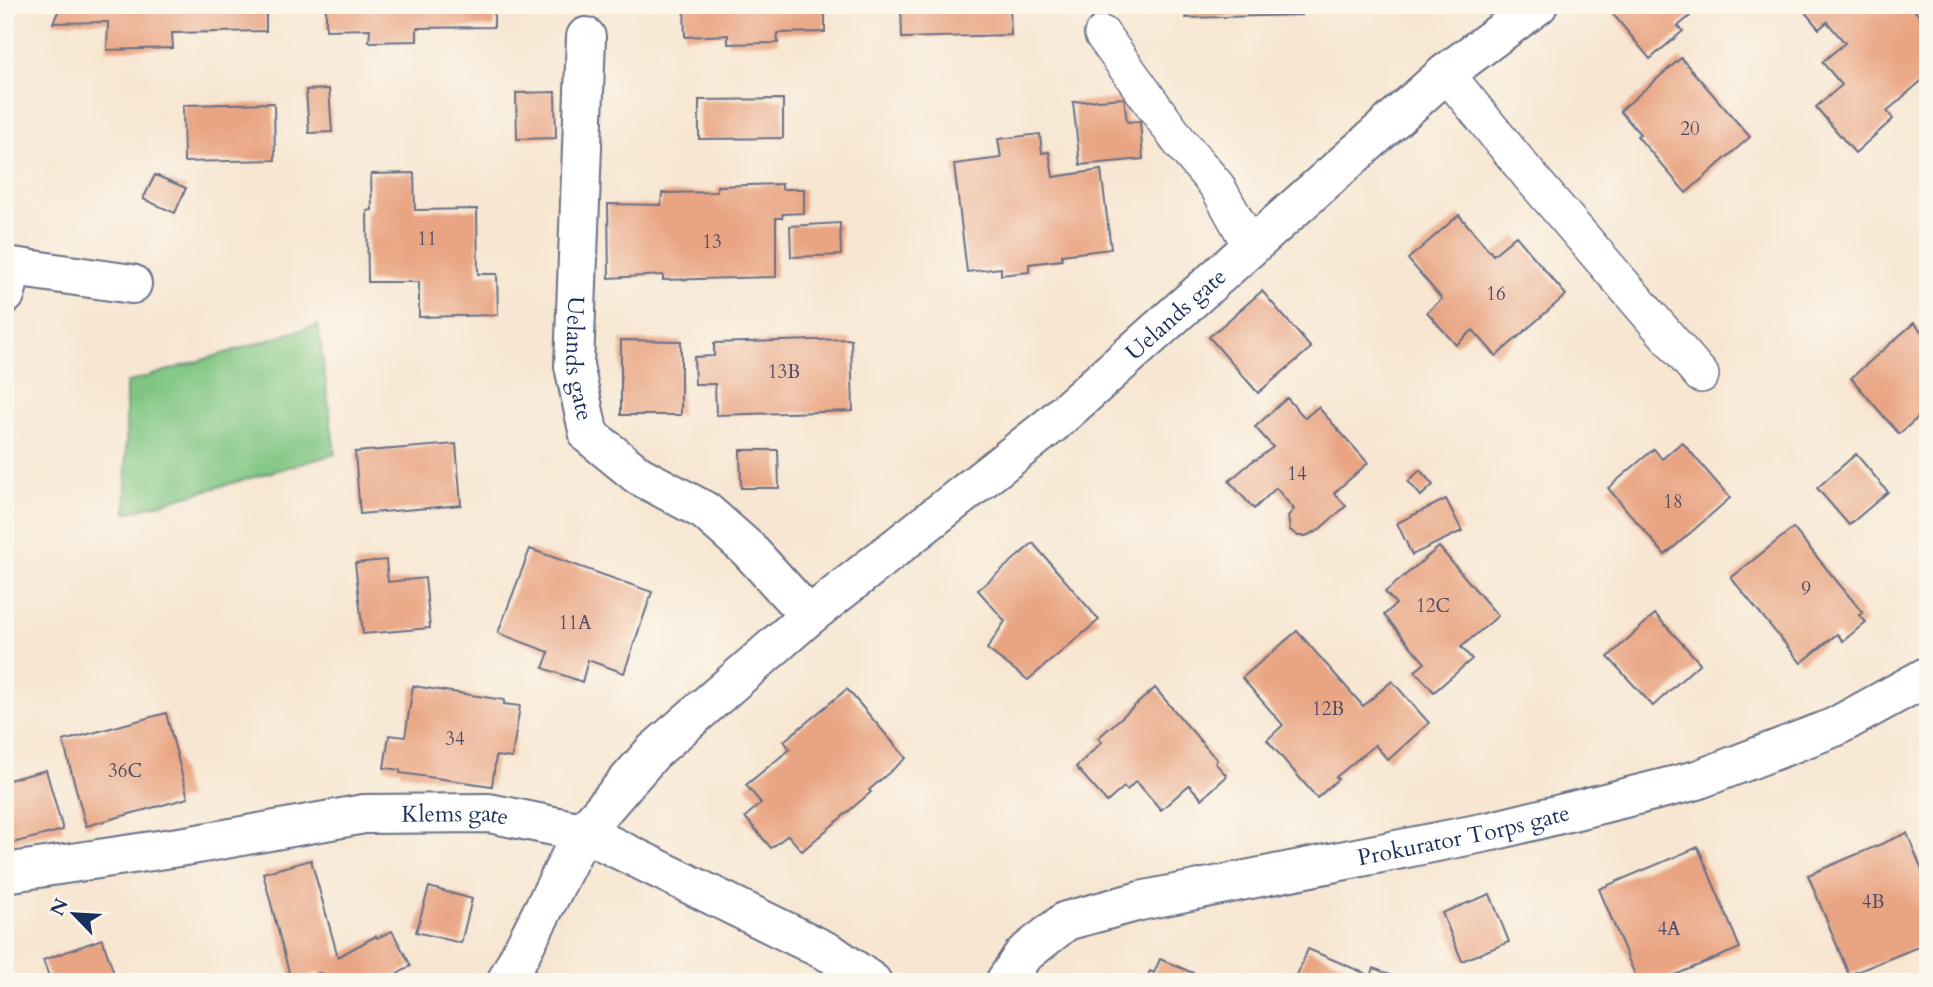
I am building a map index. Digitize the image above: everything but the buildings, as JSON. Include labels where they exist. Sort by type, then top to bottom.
[{"type":"street","name":"Uelands gate","points":[[506,982],[583,832],[653,752],[808,616],[1051,425],[1446,73],[1538,5]]},
{"type":"street","name":"Uelands gate","points":[[586,37],[574,366],[589,435],[638,475],[705,510],[748,549],[808,616]]},
{"type":"street","points":[[5,295],[13,267],[132,284]]},
{"type":"street","name":"Prokurator Torps gate","points":[[1005,982],[1023,955],[1066,921],[1140,901],[1492,831],[1697,780],[1835,727],[1928,676]]},
{"type":"street","name":"Klems gate","points":[[5,873],[192,845],[364,814],[489,813],[583,832],[832,954],[872,982]]},
{"type":"lane","points":[[1102,34],[1179,141],[1217,186],[1251,247]]},
{"type":"lane","points":[[1446,73],[1529,175],[1701,375]]},
{"type":"green space","points":[[318,325],[335,454],[126,513],[126,383]]}]
